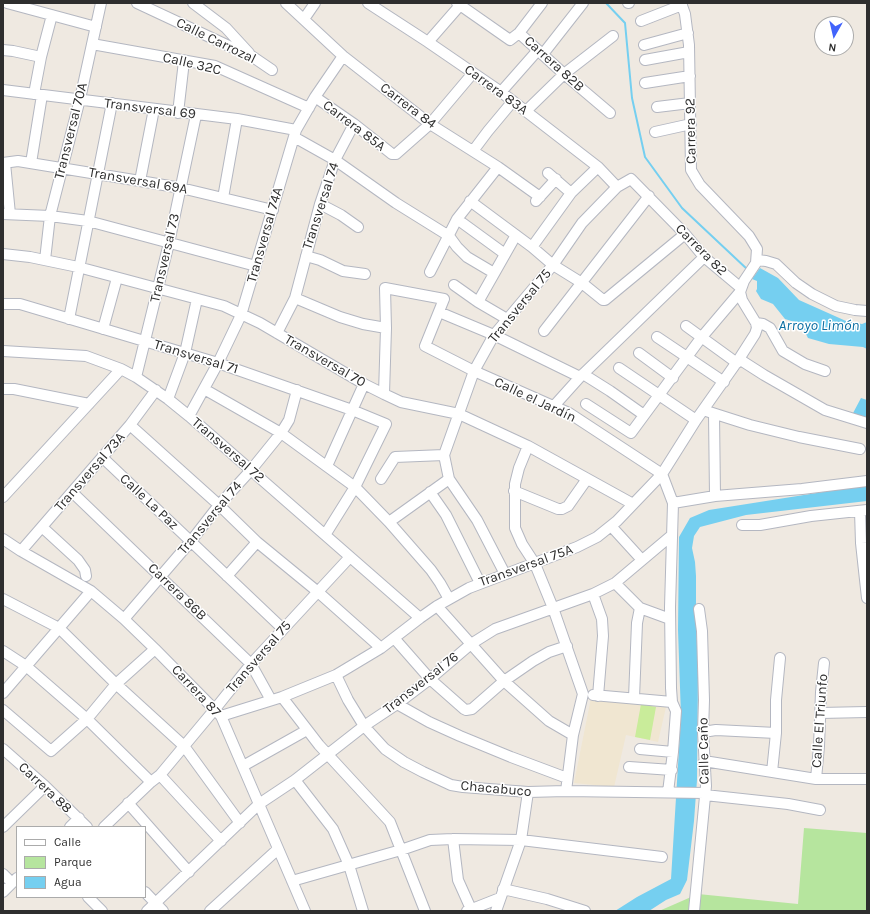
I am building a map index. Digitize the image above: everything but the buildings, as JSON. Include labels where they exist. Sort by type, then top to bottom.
[{"type":"street","points":[[7,3],[96,27]]},
{"type":"street","name":"Transversal 70A","points":[[45,260],[50,216],[80,99],[101,3]]},
{"type":"street","name":"Calle Carrozal","points":[[137,3],[250,55],[272,70]]},
{"type":"street","points":[[193,3],[226,28],[250,55]]},
{"type":"street","name":"Carrera 84","points":[[286,3],[343,56],[430,124],[498,167],[538,199],[552,176],[571,193]]},
{"type":"street","points":[[304,20],[315,3]]},
{"type":"street","name":"Carrera 83A","points":[[368,3],[501,92],[598,167],[617,188]]},
{"type":"street","points":[[520,33],[542,3]]},
{"type":"street","points":[[501,92],[541,52],[583,3]]},
{"type":"street","points":[[428,42],[459,4]]},
{"type":"street","name":"Carrera 82B","points":[[459,4],[510,40],[520,33],[610,114]]},
{"type":"street","points":[[641,21],[681,4]]},
{"type":"street","name":"Carrera 92","points":[[681,4],[688,33],[691,170],[700,185],[754,243],[757,249],[756,261]]},
{"type":"street","points":[[31,163],[41,58],[52,15]]},
{"type":"street","points":[[644,45],[688,33]]},
{"type":"street","points":[[526,111],[564,74],[613,36]]},
{"type":"street","name":"Calle 32C","points":[[92,44],[215,66],[309,108]]},
{"type":"street","points":[[3,50],[14,51],[41,58]]},
{"type":"street","points":[[645,60],[689,52]]},
{"type":"street","name":"Transversal 74A","points":[[189,416],[218,363],[241,315],[295,134],[315,97],[343,56]]},
{"type":"street","points":[[178,113],[184,61]]},
{"type":"street","points":[[430,124],[473,73]]},
{"type":"street","points":[[644,83],[690,76]]},
{"type":"street","name":"Transversal 69","points":[[3,90],[112,103],[178,113],[237,119],[295,134],[396,203],[449,236],[467,257],[494,273]]},
{"type":"street","name":"Carrera 85A","points":[[315,97],[354,124],[392,154],[396,154],[430,124]]},
{"type":"street","points":[[473,151],[513,101]]},
{"type":"street","points":[[69,319],[78,267],[112,103]]},
{"type":"street","points":[[657,107],[690,103]]},
{"type":"street","points":[[140,181],[154,110]]},
{"type":"street","name":"Transversal 73","points":[[136,377],[169,243],[196,115]]},
{"type":"street","points":[[223,198],[237,119]]},
{"type":"street","name":"Transversal 74","points":[[276,333],[295,298],[320,204],[335,160],[354,124]]},
{"type":"street","points":[[655,132],[691,124]]},
{"type":"street","name":"Transversal 69A","points":[[4,163],[18,161],[181,188],[272,210]]},
{"type":"street","points":[[4,163],[7,214],[50,216],[88,221],[256,266]]},
{"type":"street","points":[[430,272],[457,219],[498,167]]},
{"type":"street","points":[[532,247],[571,193],[598,167]]},
{"type":"street","name":"Transversal 75","points":[[444,455],[474,371],[494,335],[553,265],[582,223],[617,188],[631,179]]},
{"type":"street","name":"Carrera 82","points":[[631,179],[685,234],[704,257],[742,287],[742,300],[756,325]]},
{"type":"street","points":[[544,331],[649,196]]},
{"type":"street","points":[[470,201],[532,247],[553,265],[582,283],[603,300],[605,300],[685,234]]},
{"type":"street","points":[[320,204],[358,226]]},
{"type":"street","points":[[457,219],[505,254]]},
{"type":"street","points":[[478,302],[516,235]]},
{"type":"street","name":"Transversal 70","points":[[3,254],[45,260],[78,267],[224,306],[276,333],[384,394],[408,404],[459,414],[528,446],[633,504]]},
{"type":"street","points":[[306,256],[343,271],[365,274]]},
{"type":"street","points":[[554,407],[582,376],[704,257]]},
{"type":"street","points":[[586,404],[631,433],[660,396],[701,338],[742,287],[756,261],[766,261],[776,264],[796,283],[812,294],[836,306],[855,310],[867,310]]},
{"type":"street","points":[[103,330],[117,278]]},
{"type":"street","points":[[454,285],[478,302],[507,319]]},
{"type":"street","points":[[384,394],[386,287],[444,299],[439,312],[494,335],[582,376],[610,391],[644,416]]},
{"type":"street","points":[[295,298],[340,317],[363,324],[386,328]]},
{"type":"street","points":[[168,399],[185,354],[197,299]]},
{"type":"street","name":"Transversal 71","points":[[3,304],[20,304],[103,330],[218,363],[297,390],[386,424],[355,487]]},
{"type":"street","name":"Calle el Jardín","points":[[439,312],[425,346],[474,371],[569,413],[662,474]]},
{"type":"street","points":[[756,325],[763,324],[770,328],[783,351],[799,361],[825,371]]},
{"type":"street","name":"Transversal 75A","points":[[218,713],[282,697],[336,675],[381,648],[420,618],[449,599],[480,583],[577,548],[611,526],[662,474],[696,420],[738,361],[755,334],[756,325]]},
{"type":"street","points":[[686,326],[701,338],[738,361],[825,410],[867,422]]},
{"type":"street","points":[[657,337],[724,382]]},
{"type":"street","name":"Transversal 72","points":[[3,351],[86,356],[121,369],[136,377],[156,390],[189,416],[420,618]]},
{"type":"street","points":[[639,353],[673,378]]},
{"type":"street","points":[[619,368],[696,420]]},
{"type":"street","points":[[3,497],[121,369]]},
{"type":"street","points":[[326,466],[364,384]]},
{"type":"street","points":[[3,389],[14,389],[89,404]]},
{"type":"street","points":[[204,389],[281,433],[355,487],[431,570],[449,599]]},
{"type":"street","name":"Transversal 73A","points":[[21,551],[130,425],[156,390]]},
{"type":"street","name":"Transversal 74","points":[[124,619],[191,542],[219,505],[251,470],[281,433],[289,420],[297,390]]},
{"type":"street","points":[[703,410],[750,425],[860,449]]},
{"type":"street","points":[[714,414],[715,496]]},
{"type":"street","points":[[130,425],[219,505],[256,542],[318,592],[381,648]]},
{"type":"street","points":[[528,446],[517,474],[514,491],[515,528],[522,544],[535,564],[553,608],[583,694],[573,735],[566,791]]},
{"type":"street","points":[[381,479],[395,457],[444,455],[449,479],[477,520],[505,574]]},
{"type":"street","name":"Calle La Paz","points":[[102,458],[283,629]]},
{"type":"street","points":[[662,474],[673,503],[670,619],[672,702],[676,711],[670,792]]},
{"type":"street","points":[[514,491],[558,509],[562,509],[568,506],[587,478]]},
{"type":"street","points":[[388,522],[449,479]]},
{"type":"street","points":[[673,503],[715,496],[802,489],[867,481]]},
{"type":"street","points":[[325,535],[355,487]]},
{"type":"street","name":"Carrera 86B","points":[[72,492],[251,664],[271,700]]},
{"type":"street","points":[[430,492],[446,515],[480,583]]},
{"type":"street","points":[[742,525],[760,525],[811,516],[863,511],[867,598]]},
{"type":"street","points":[[611,526],[642,560]]},
{"type":"street","points":[[42,527],[78,560],[85,570],[86,576]]},
{"type":"street","name":"Transversal 76","points":[[147,911],[159,907],[189,872],[259,804],[295,780],[364,726],[397,704],[430,679],[471,644],[495,629],[594,594],[615,583],[672,535]]},
{"type":"street","name":"Carrera 87","points":[[3,539],[91,592],[124,619],[218,713],[243,766],[304,910]]},
{"type":"street","points":[[227,576],[256,542]]},
{"type":"street","name":"Transversal 75","points":[[105,826],[128,803],[160,775],[184,746],[218,713],[251,664],[350,557]]},
{"type":"street","points":[[615,583],[640,608],[670,619]]},
{"type":"street","points":[[3,693],[91,592]]},
{"type":"street","points":[[594,594],[602,619],[603,636],[598,696]]},
{"type":"street","points":[[3,599],[60,628],[116,684],[184,746],[240,823]]},
{"type":"street","points":[[437,606],[504,681],[550,721],[573,735]]},
{"type":"street","points":[[634,698],[637,623],[640,608]]},
{"type":"street","name":"Calle Caño","points":[[694,911],[704,761],[702,631],[699,609]]},
{"type":"street","points":[[394,638],[430,679],[466,710],[472,709],[504,681],[544,655],[567,646]]},
{"type":"street","points":[[3,710],[51,751],[87,719],[116,684],[155,649]]},
{"type":"street","points":[[3,651],[26,666],[87,719],[151,782]]},
{"type":"street","points":[[772,772],[776,734],[776,700],[780,658]]},
{"type":"street","name":"Calle El Triunfo","points":[[816,779],[824,663]]},
{"type":"street","name":"Chacabuco","points":[[336,675],[348,700],[364,726],[385,749],[404,762],[438,780],[452,785],[528,792],[670,792],[703,794],[788,804],[820,810]]},
{"type":"street","points":[[583,694],[672,702]]},
{"type":"street","points":[[282,697],[307,730],[390,822],[425,911]]},
{"type":"street","points":[[397,704],[429,722],[460,736],[511,758],[567,778]]},
{"type":"street","points":[[820,713],[867,712]]},
{"type":"street","points":[[243,766],[307,730]]},
{"type":"street","points":[[703,732],[716,730],[776,734]]},
{"type":"street","points":[[640,749],[673,752]]},
{"type":"street","name":"Carrera 88","points":[[5,755],[45,786],[86,826]]},
{"type":"street","points":[[704,761],[816,779],[867,779]]},
{"type":"street","points":[[629,767],[672,770]]},
{"type":"street","points":[[160,775],[221,841]]},
{"type":"street","points":[[295,780],[333,829],[349,865],[363,911]]},
{"type":"street","points":[[3,827],[45,786]]},
{"type":"street","points":[[496,911],[521,840],[528,792]]},
{"type":"street","points":[[128,803],[189,872]]},
{"type":"street","points":[[71,826],[79,818]]},
{"type":"street","points":[[453,839],[458,880],[469,910],[502,894],[547,899],[585,911]]},
{"type":"street","points":[[292,881],[401,850],[430,840],[521,840],[662,857]]},
{"type":"street","points":[[210,911],[278,849]]},
{"type":"street","points":[[3,874],[14,881],[3,892]]},
{"type":"street","points":[[146,893],[159,907]]},
{"type":"street","points":[[89,898],[102,911]]},
{"type":"shaded area","points":[[591,698],[642,702],[666,707],[658,742],[626,735],[614,787],[574,783]]},
{"type":"green space","points":[[641,704],[656,707],[650,740],[635,737]]},
{"type":"green space","points":[[804,828],[867,833],[867,911],[659,911],[698,894],[798,904]]},
{"type":"water","name":"Arroyo Limón","points":[[760,268],[778,278],[799,300],[846,321],[862,324],[867,322],[867,349],[863,347],[829,344],[808,338],[801,324],[785,319],[773,304],[761,299],[756,291],[757,281],[752,279]]},
{"type":"water","points":[[861,398],[867,400],[867,421],[852,415]]},
{"type":"water","points":[[867,485],[867,501],[746,515],[700,527],[694,536],[692,548],[696,576],[698,677],[697,780],[687,880],[680,894],[666,900],[649,911],[615,911],[637,897],[671,879],[681,716],[678,630],[679,537],[690,518],[709,510]]},
{"type":"waterway","points":[[606,3],[625,23],[632,98],[645,157],[682,208],[748,270]]}]
